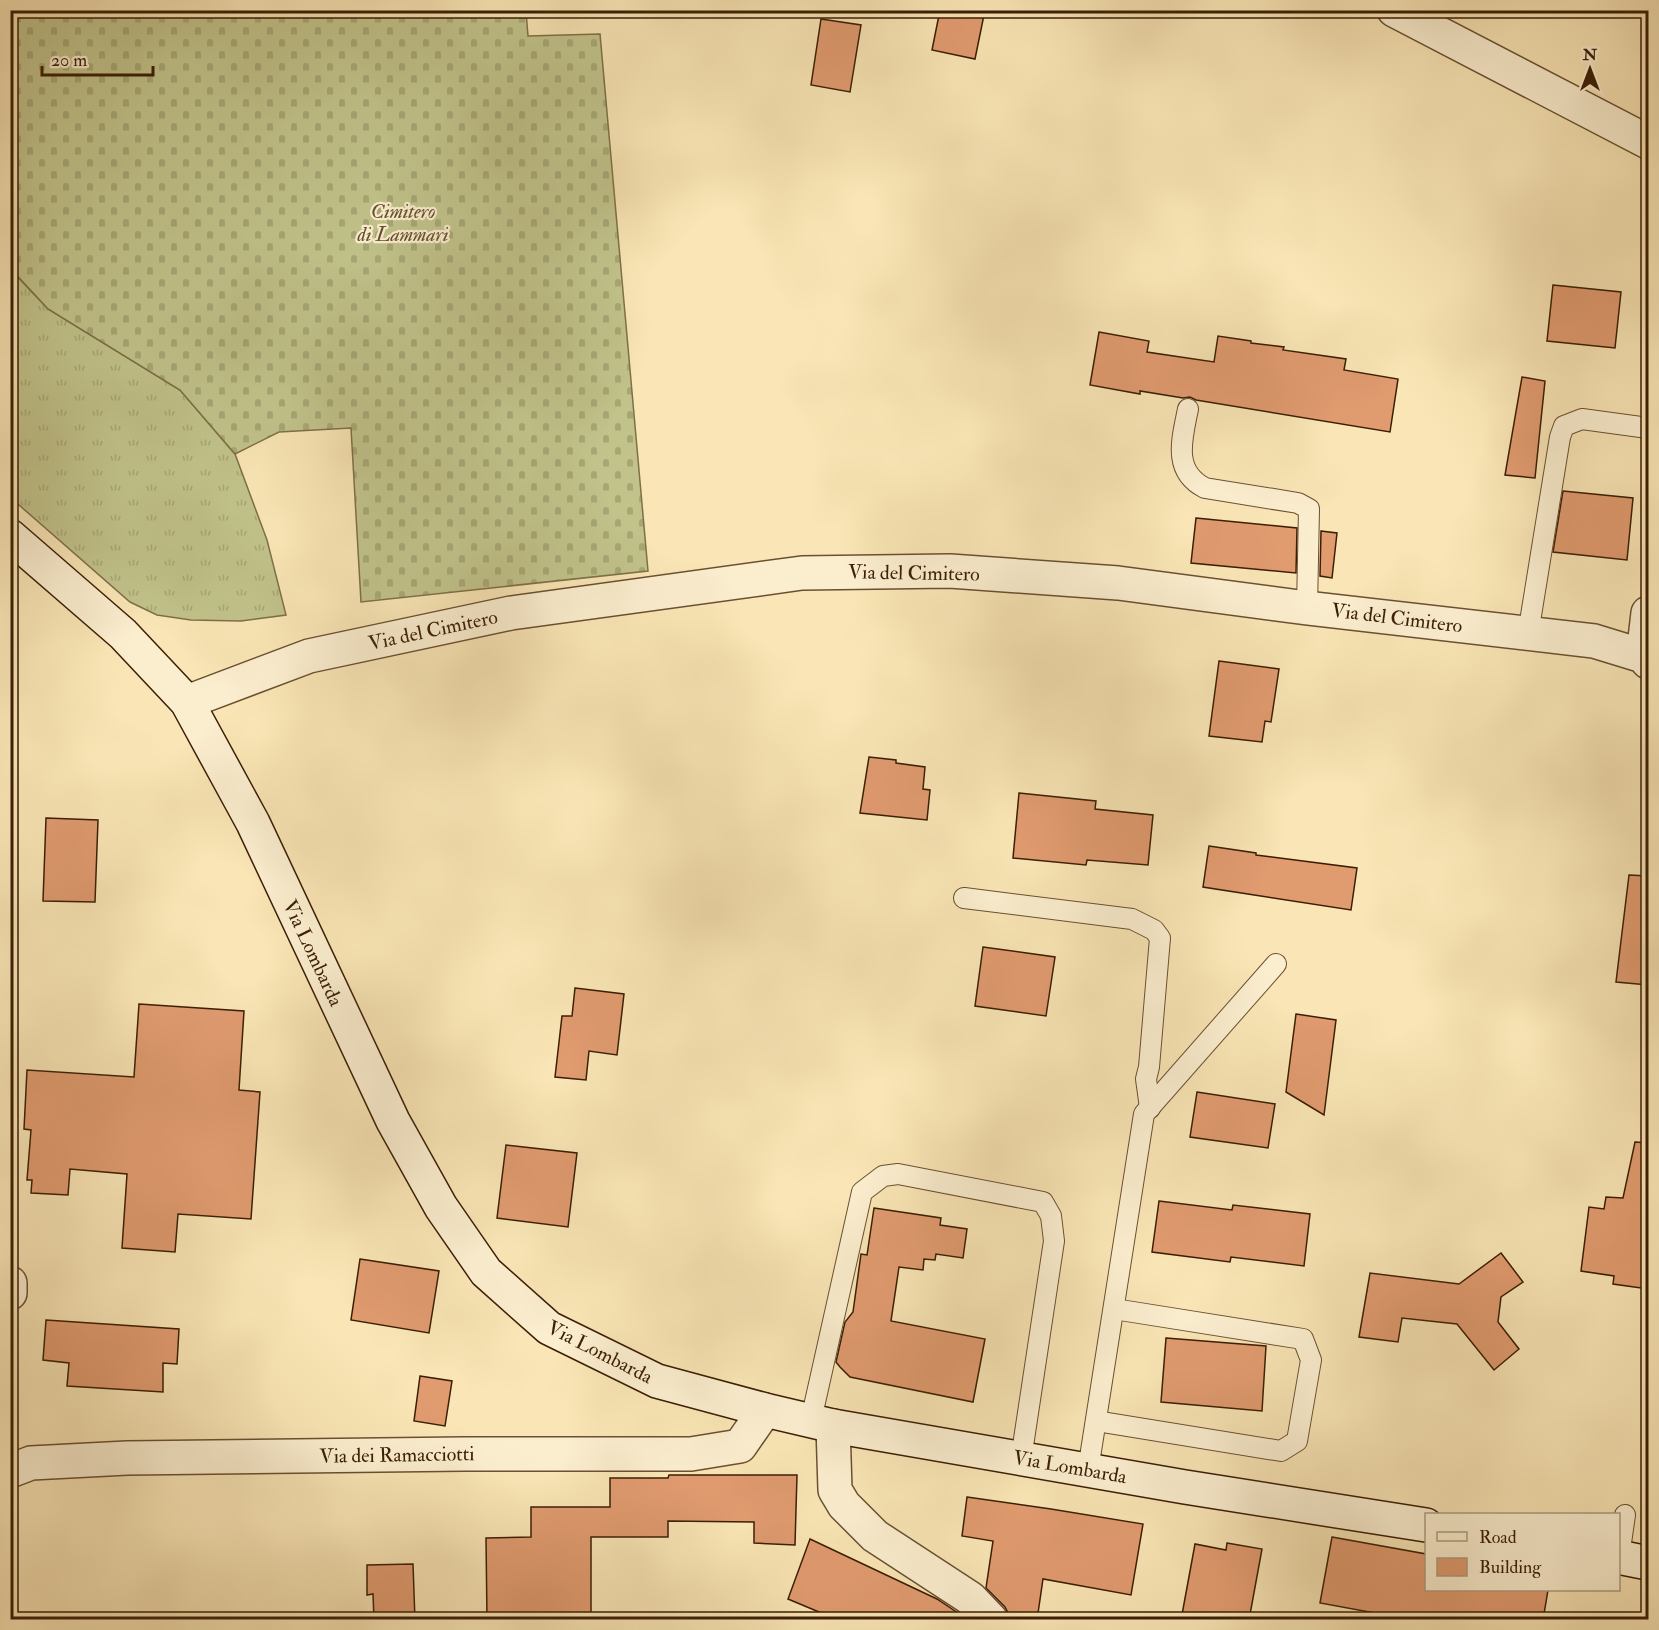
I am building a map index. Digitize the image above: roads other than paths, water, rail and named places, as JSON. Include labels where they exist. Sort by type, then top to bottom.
[{"type":"street","points":[[1394,10],[1648,142]]},
{"type":"street","name":"Via Lombarda","points":[[10,536],[123,634],[186,702],[253,823],[393,1121],[441,1207],[486,1272],[549,1328],[657,1381],[822,1423],[1021,1459],[1425,1525]]},
{"type":"street","name":"Via del Cimitero","points":[[186,702],[309,656],[512,613],[802,573],[950,571],[1098,581],[1594,641],[1646,659]]},
{"type":"street","points":[[1646,659],[1648,613]]},
{"type":"street","points":[[10,1283],[10,1293]]},
{"type":"street","name":"Via dei Ramacciotti","points":[[10,1471],[31,1463],[128,1458],[691,1454],[740,1446],[765,1410]]},
{"type":"street","points":[[822,1423],[835,1490],[844,1505],[875,1536],[970,1598],[991,1620]]},
{"type":"street","points":[[1620,1557],[1648,1563]]},
{"type":"lane","points":[[1188,409],[1181,444],[1185,471],[1194,482],[1205,488],[1298,503],[1309,509],[1307,608]]},
{"type":"lane","points":[[1528,634],[1560,437],[1564,426],[1582,419],[1648,428]]},
{"type":"lane","points":[[964,897],[1132,919],[1154,930],[1160,938],[1146,1079],[1150,1108]]},
{"type":"lane","points":[[1088,1470],[1144,1114],[1276,964]]},
{"type":"lane","points":[[822,1423],[862,1192],[883,1176],[898,1174],[1043,1202],[1051,1216],[1054,1241],[1021,1459]]},
{"type":"lane","points":[[1096,1421],[1281,1451],[1297,1441],[1311,1360],[1303,1339],[1114,1309]]},
{"type":"lane","points":[[1620,1550],[1625,1515]]},
{"type":"park label","name":"Cimitero di Lammari","points":[[403,222]]}]
